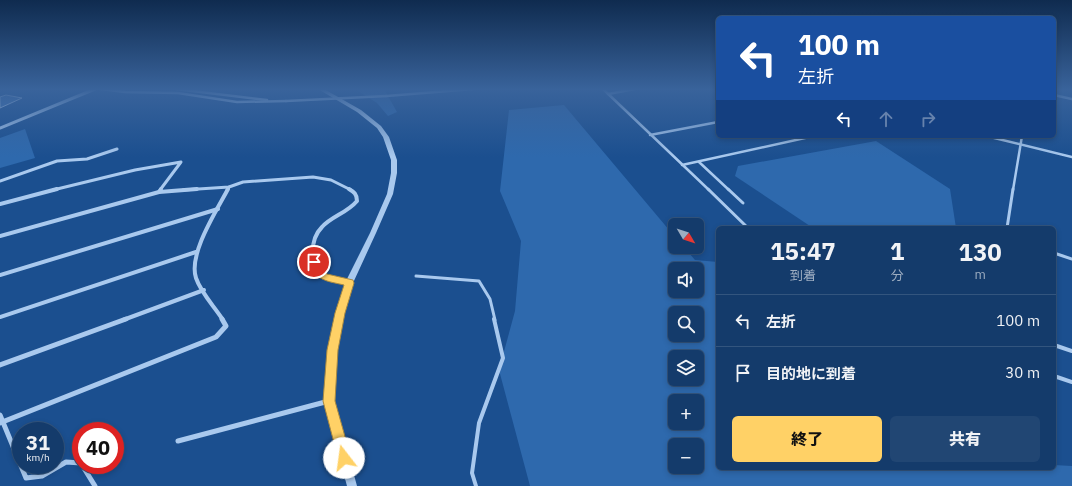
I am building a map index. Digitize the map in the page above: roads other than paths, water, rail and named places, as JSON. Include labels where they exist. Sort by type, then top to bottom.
[{"type":"street","points":[[0,128],[40,112]]},
{"type":"street","points":[[352,486],[329,401],[333,350],[340,313],[349,283],[390,194],[394,173],[394,160],[386,137],[379,127],[360,112]]},
{"type":"street","points":[[0,181],[57,161],[87,160],[117,150]]},
{"type":"street","points":[[0,204],[152,166],[181,162],[158,192]]},
{"type":"street","points":[[0,236],[158,192],[229,187],[243,182],[313,177],[330,180],[354,192],[357,196],[357,201],[354,206],[322,228],[315,240],[312,253],[317,270],[324,277],[349,283]]},
{"type":"street","points":[[1,423],[216,337],[226,326],[196,278],[194,267],[196,252],[229,187]]},
{"type":"street","points":[[0,275],[218,209]]},
{"type":"street","points":[[0,317],[196,252]]},
{"type":"street","points":[[0,365],[204,290]]},
{"type":"street","points":[[178,441],[329,401]]},
{"type":"street","points":[[0,416],[1,423],[26,478],[42,476],[66,462],[72,463]]},
{"type":"street","points":[[88,474],[95,486]]},
{"type":"lane","points":[[626,112],[746,226]]},
{"type":"lane","points":[[650,135],[716,122]]},
{"type":"lane","points":[[682,165],[805,138]]},
{"type":"lane","points":[[994,138],[1072,157]]},
{"type":"lane","points":[[1007,226],[1022,138]]},
{"type":"lane","points":[[699,162],[743,203]]},
{"type":"lane","points":[[1056,254],[1072,259]]},
{"type":"lane","points":[[416,276],[479,281],[490,299],[503,358],[479,423],[472,473],[476,486]]},
{"type":"lane","points":[[1056,346],[1072,351]]},
{"type":"lane","points":[[1056,377],[1072,382]]}]
